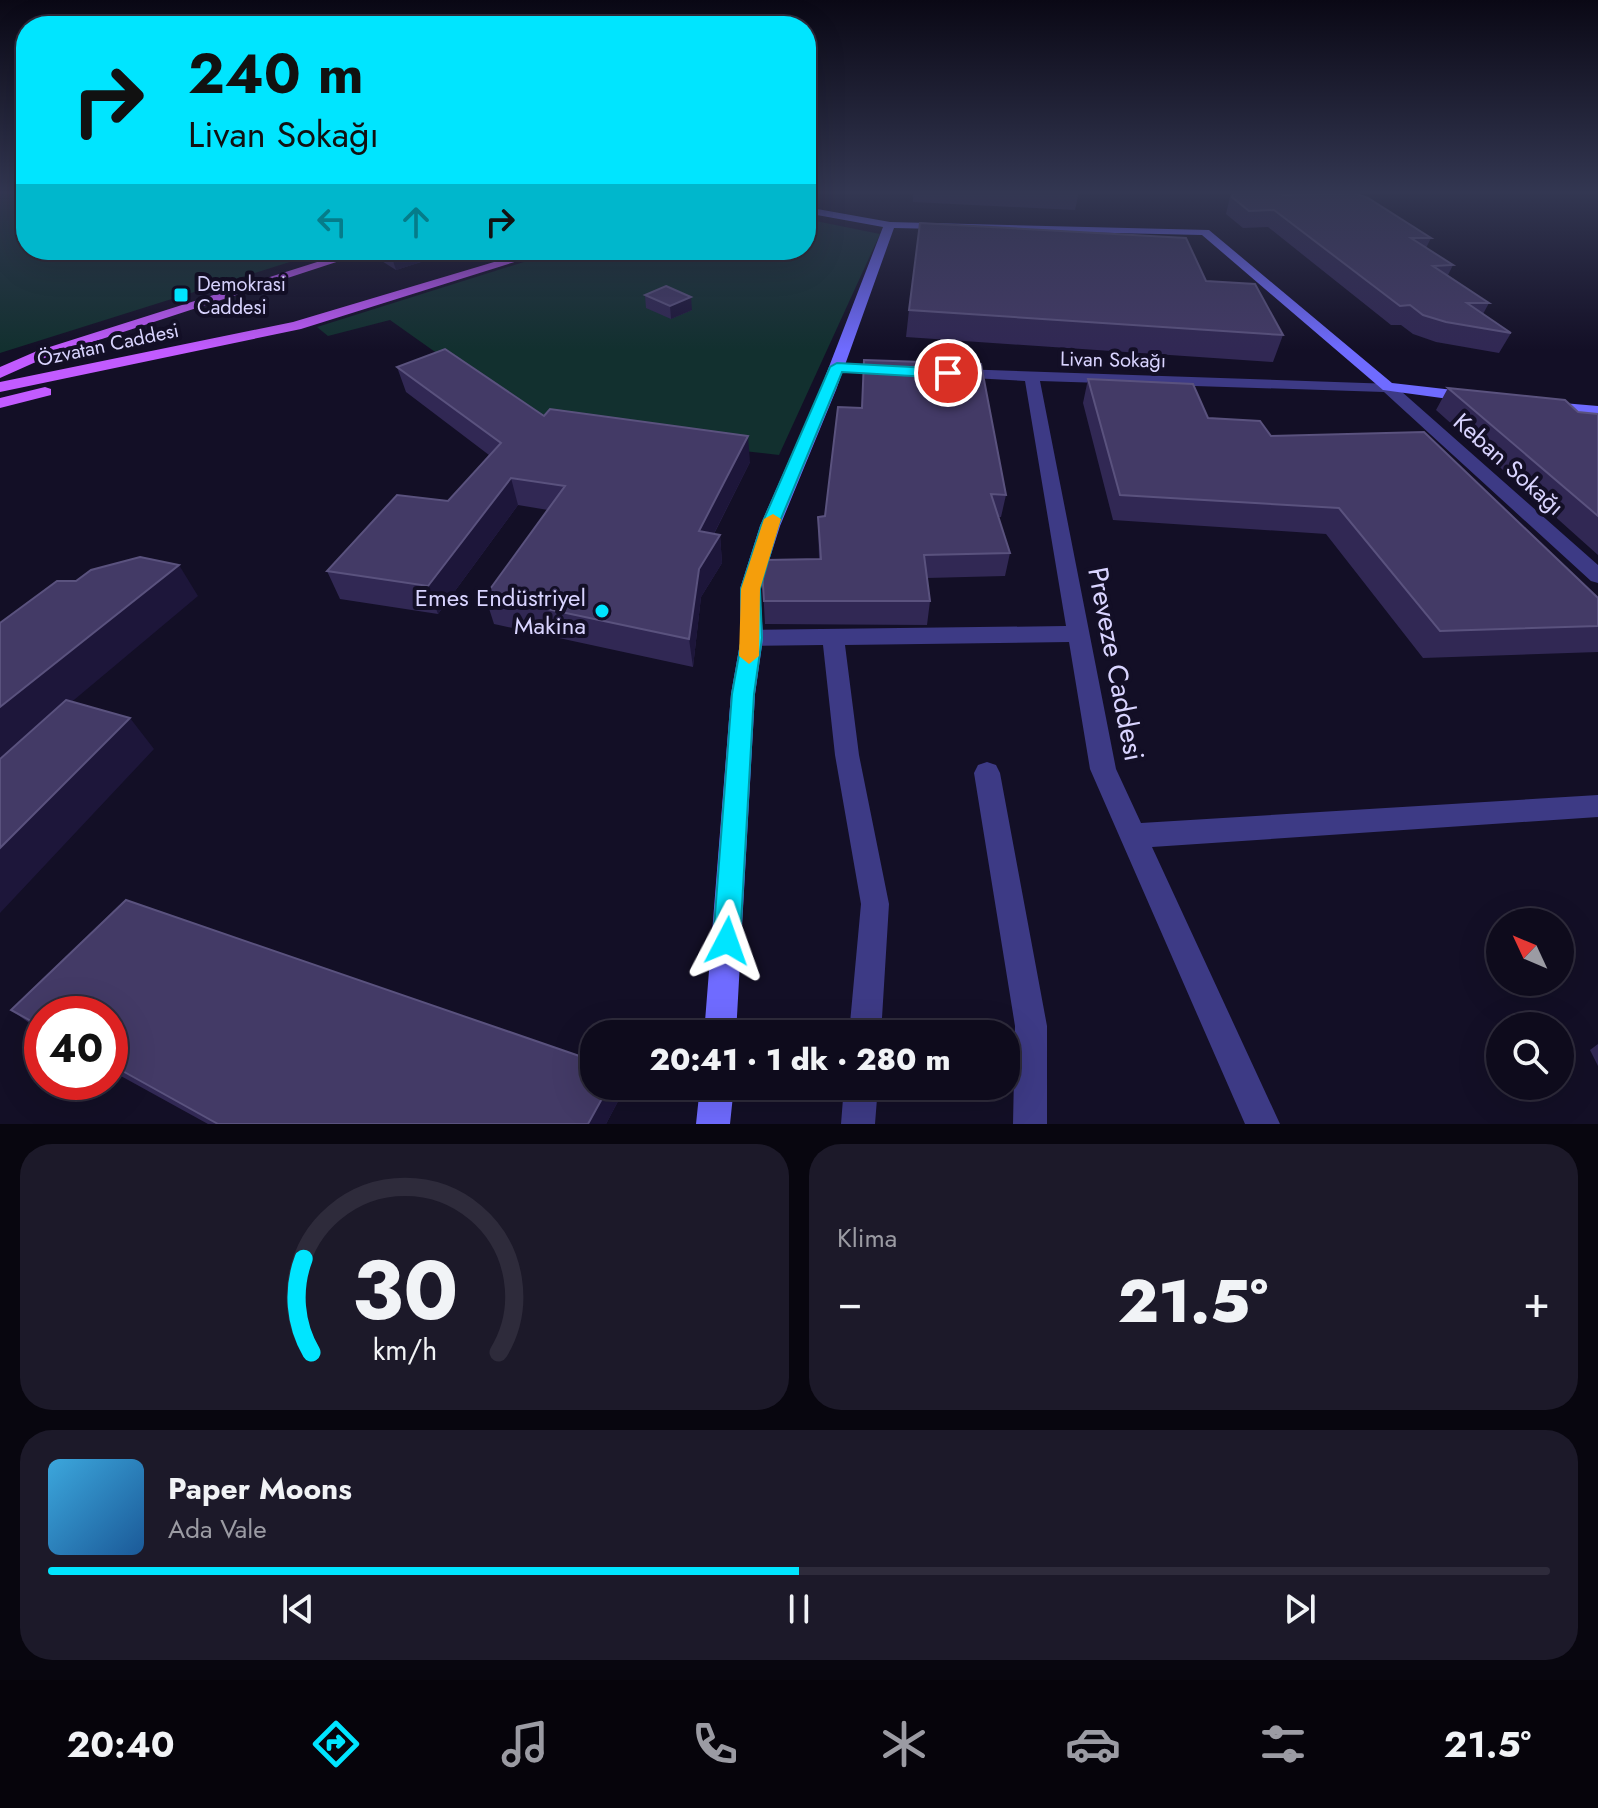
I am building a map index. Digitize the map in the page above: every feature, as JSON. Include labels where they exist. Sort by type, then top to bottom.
[{"type":"main road","points":[[0,360],[315,260]]},
{"type":"main road","points":[[0,373],[68,346],[336,260]]},
{"type":"main road","name":"Özvatan Caddesi","points":[[0,387],[296,326],[514,260]]},
{"type":"main road","points":[[0,403],[203,354],[296,326]]},
{"type":"main road","points":[[68,346],[44,359],[39,367],[44,372],[69,373]]},
{"type":"street","points":[[721,1020],[743,694],[752,638],[750,589],[770,526],[837,367],[883,244]]},
{"type":"street","points":[[1220,244],[1388,387],[1482,399]]},
{"type":"street","points":[[837,367],[912,372]]},
{"type":"street","name":"Livan Sokağı","points":[[942,373],[1388,387]]},
{"type":"street","name":"Preveze Caddesi","points":[[1032,378],[1103,769],[1263,1124]]},
{"type":"street","name":"Keban Sokağı","points":[[1388,387],[1598,576]]},
{"type":"street","points":[[1529,404],[1598,411]]},
{"type":"street","points":[[752,638],[1078,634]]},
{"type":"street","points":[[833,637],[845,740],[875,904],[866,1020]]},
{"type":"street","points":[[987,773],[1031,1026],[1030,1124]]},
{"type":"street","points":[[1133,836],[1598,806]]},
{"type":"street","points":[[713,1124],[716,1100]]},
{"type":"street","points":[[858,1124],[860,1100]]},
{"type":"green space","points":[[0,244],[16,244],[16,260],[296,260],[0,353]]},
{"type":"green space","points":[[816,244],[875,244],[779,455],[544,429],[390,320],[328,336],[317,327],[530,260],[816,260]]},
{"type":"building","points":[[917,244],[1189,244],[1206,281],[1255,284],[1283,335],[909,310]]},
{"type":"building","points":[[1319,244],[1421,244],[1453,265],[1433,266],[1489,303],[1467,303],[1511,333],[1446,322],[1423,315],[1410,305],[1400,306]]},
{"type":"building","points":[[666,286],[691,297],[670,306],[645,295]]},
{"type":"building","points":[[445,349],[544,416],[550,409],[748,436],[699,531],[720,535],[699,569],[689,639],[485,596],[565,486],[511,478],[428,586],[327,571],[397,495],[448,501],[501,443],[397,367]]},
{"type":"building","points":[[864,360],[981,364],[1006,495],[991,494],[1010,553],[924,555],[930,601],[764,601],[762,569],[766,560],[821,559],[818,517],[825,516],[838,407],[862,408]]},
{"type":"building","points":[[1088,379],[1193,384],[1208,418],[1260,421],[1271,436],[1424,432],[1598,598],[1598,626],[1440,631],[1339,508],[1120,495]]},
{"type":"building","points":[[1448,388],[1565,400],[1578,412],[1598,414],[1598,516]]},
{"type":"building","points":[[140,557],[179,565],[0,707],[0,623],[57,581],[76,581],[91,570]]},
{"type":"building","points":[[66,700],[130,718],[0,848],[0,759]]},
{"type":"building","points":[[126,900],[580,1056],[580,1100],[601,1100],[588,1124],[218,1124],[128,1074],[128,996],[26,996]]},
{"type":"building","points":[[24,998],[24,1017],[11,1010]]},
{"type":"slow traffic","points":[[749,656],[752,638],[750,589],[773,519]]},
{"type":"place","name":"Demokrasi Caddesi","points":[[181,295]]},
{"type":"place","name":"Emes Endüstriyel Makina","points":[[602,611]]},
{"type":"route","points":[[727,941],[743,694],[752,638],[750,589],[770,526],[837,367],[948,373]]}]
